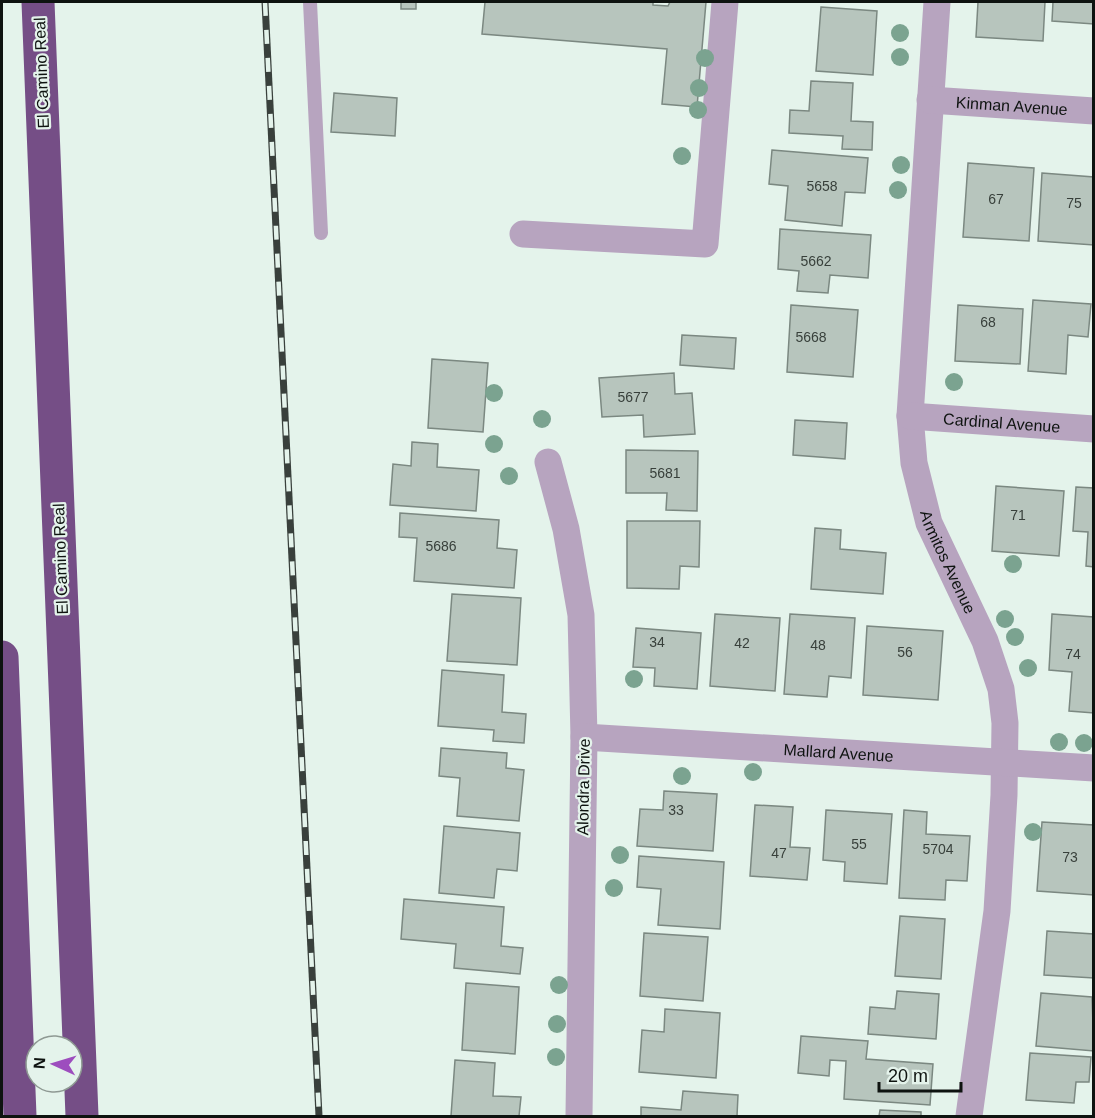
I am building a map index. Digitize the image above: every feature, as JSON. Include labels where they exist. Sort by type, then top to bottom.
[{"type":"highway","name":"El Camino Real","points":[[38,2],[82,1116]]},
{"type":"highway","points":[[2,657],[20,1116]]},
{"type":"street","points":[[523,234],[705,244],[725,2]]},
{"type":"street","name":"Armitos Avenue","points":[[937,2],[910,416],[914,463],[929,523],[986,641],[1001,689],[1005,763],[997,911],[969,1116]]},
{"type":"street","name":"Kinman Avenue","points":[[930,100],[1094,111]]},
{"type":"street","name":"Cardinal Avenue","points":[[910,416],[1094,429]]},
{"type":"street","name":"Alondra Drive","points":[[548,462],[567,529],[580,615],[584,737],[579,1116]]},
{"type":"street","name":"Mallard Avenue","points":[[584,737],[1094,768]]},
{"type":"lane","points":[[310,2],[321,234]]},
{"type":"building","points":[[401,2],[416,2],[416,9],[401,9]]},
{"type":"building","points":[[485,2],[653,2],[653,5],[668,6],[670,2],[706,2],[697,107],[662,104],[667,49],[482,34]]},
{"type":"building","points":[[978,2],[1045,2],[1043,41],[976,37]]},
{"type":"building","points":[[1053,2],[1094,2],[1094,24],[1052,21]]},
{"type":"building","points":[[821,7],[877,11],[873,75],[816,71]]},
{"type":"building","points":[[811,81],[853,83],[851,121],[873,122],[872,150],[842,149],[843,136],[789,133],[790,110],[809,111]]},
{"type":"building","points":[[334,93],[397,98],[395,136],[331,132]]},
{"type":"building","points":[[772,150],[868,158],[865,193],[845,192],[842,226],[785,220],[788,186],[769,184]]},
{"type":"building","points":[[968,163],[1034,168],[1029,241],[963,237]]},
{"type":"building","points":[[1042,173],[1094,177],[1094,245],[1038,241]]},
{"type":"building","points":[[780,229],[871,235],[868,278],[830,275],[828,293],[797,291],[799,271],[778,269]]},
{"type":"building","points":[[1033,300],[1091,304],[1088,337],[1068,335],[1066,374],[1028,371]]},
{"type":"building","points":[[791,305],[858,310],[853,377],[787,372]]},
{"type":"building","points":[[958,305],[1023,309],[1020,364],[955,361]]},
{"type":"building","points":[[682,335],[736,338],[734,369],[680,365]]},
{"type":"building","points":[[432,359],[488,363],[483,432],[428,428]]},
{"type":"building","points":[[674,373],[675,394],[692,393],[695,434],[644,437],[643,415],[602,417],[599,378]]},
{"type":"building","points":[[795,420],[847,423],[845,459],[793,455]]},
{"type":"building","points":[[412,442],[438,444],[437,467],[479,470],[476,511],[390,505],[393,464],[411,466]]},
{"type":"building","points":[[626,450],[698,451],[697,511],[666,510],[667,493],[626,493]]},
{"type":"building","points":[[996,486],[1064,491],[1059,556],[992,551]]},
{"type":"building","points":[[1076,487],[1094,488],[1094,567],[1086,566],[1088,532],[1073,531]]},
{"type":"building","points":[[400,513],[499,520],[497,548],[517,550],[514,588],[414,581],[417,538],[399,537]]},
{"type":"building","points":[[627,521],[700,521],[699,567],[680,566],[679,589],[627,588]]},
{"type":"building","points":[[815,528],[841,530],[840,549],[886,553],[883,594],[811,589]]},
{"type":"building","points":[[452,594],[521,598],[517,665],[447,661]]},
{"type":"building","points":[[715,614],[780,618],[775,691],[710,686]]},
{"type":"building","points":[[790,614],[855,618],[851,678],[829,676],[827,697],[784,694]]},
{"type":"building","points":[[1052,614],[1094,617],[1094,713],[1069,711],[1072,672],[1049,670]]},
{"type":"building","points":[[867,626],[943,631],[938,700],[863,695]]},
{"type":"building","points":[[636,628],[701,633],[697,689],[654,686],[655,668],[633,667]]},
{"type":"building","points":[[442,670],[504,675],[502,712],[526,714],[524,743],[493,741],[494,730],[438,726]]},
{"type":"building","points":[[441,748],[507,753],[506,768],[524,770],[519,821],[457,816],[460,778],[439,776]]},
{"type":"building","points":[[664,791],[717,794],[713,851],[637,846],[640,809],[663,810]]},
{"type":"building","points":[[755,805],[793,807],[790,847],[810,848],[807,880],[750,876]]},
{"type":"building","points":[[826,810],[892,814],[887,884],[844,881],[845,862],[823,860]]},
{"type":"building","points":[[904,810],[927,812],[926,834],[970,836],[967,881],[946,880],[945,900],[899,898]]},
{"type":"building","points":[[1042,822],[1094,825],[1094,895],[1037,891]]},
{"type":"building","points":[[444,826],[520,833],[517,871],[497,869],[494,898],[439,893]]},
{"type":"building","points":[[639,856],[724,862],[720,929],[658,925],[661,889],[637,887]]},
{"type":"building","points":[[404,899],[504,907],[501,946],[523,948],[520,974],[454,968],[456,944],[401,939]]},
{"type":"building","points":[[900,916],[945,919],[941,979],[895,976]]},
{"type":"building","points":[[1047,931],[1094,934],[1094,978],[1044,975]]},
{"type":"building","points":[[644,933],[708,937],[703,1001],[640,996]]},
{"type":"building","points":[[466,983],[519,987],[515,1054],[462,1050]]},
{"type":"building","points":[[897,991],[939,994],[936,1039],[868,1034],[870,1007],[895,1009]]},
{"type":"building","points":[[1041,993],[1092,997],[1094,1051],[1036,1046]]},
{"type":"building","points":[[665,1009],[720,1013],[716,1078],[639,1072],[642,1030],[664,1032]]},
{"type":"building","points":[[801,1036],[868,1041],[866,1059],[933,1064],[930,1105],[844,1099],[846,1061],[830,1060],[829,1076],[798,1073]]},
{"type":"building","points":[[1030,1053],[1091,1057],[1089,1082],[1076,1082],[1074,1103],[1026,1100]]},
{"type":"building","points":[[455,1060],[495,1063],[493,1096],[521,1097],[519,1116],[451,1116]]},
{"type":"building","points":[[683,1091],[738,1095],[737,1116],[641,1116],[641,1107],[681,1110]]},
{"type":"building","points":[[880,1110],[921,1112],[921,1116],[879,1116]]},
{"type":"railway","points":[[265,2],[319,1116]]}]
